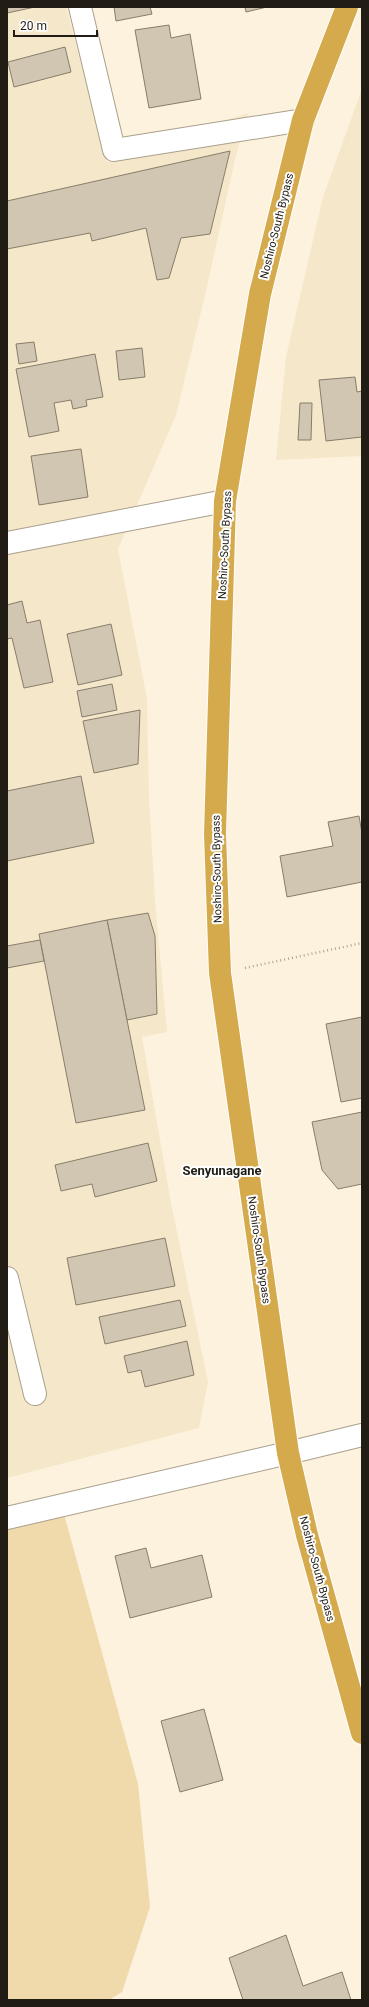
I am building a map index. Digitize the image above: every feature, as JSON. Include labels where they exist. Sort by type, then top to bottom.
[{"type":"highway","name":"Noshiro-South Bypass","points":[[347,7],[303,120],[260,294],[225,501],[215,834],[220,973],[288,1453],[307,1535],[362,1733]]},
{"type":"street","points":[[80,7],[114,150],[303,120]]},
{"type":"street","points":[[7,543],[225,501]]},
{"type":"street","points":[[7,1278],[35,1394]]},
{"type":"street","points":[[7,1518],[362,1436]]},
{"type":"path","points":[[220,973],[362,943]]},
{"type":"shaded area","points":[[7,7],[66,7],[107,162],[248,113],[235,159],[206,291],[176,415],[118,549],[147,699],[149,800],[155,900],[167,1032],[142,1037],[171,1203],[208,1382],[199,1428],[7,1478]]},
{"type":"shaded area","points":[[362,89],[362,456],[276,460],[286,357],[323,197]]},
{"type":"shaded area","points":[[64,1514],[138,1784],[150,1907],[122,1992],[109,2000],[7,2000],[7,1528]]},
{"type":"building","points":[[7,7],[35,7],[7,13]]},
{"type":"building","points":[[114,7],[150,7],[152,14],[116,21]]},
{"type":"building","points":[[245,7],[267,7],[246,12]]},
{"type":"building","points":[[169,25],[171,38],[190,34],[201,99],[149,108],[135,30]]},
{"type":"building","points":[[65,47],[71,72],[14,87],[8,62]]},
{"type":"building","points":[[230,151],[210,234],[181,238],[169,278],[157,280],[146,228],[92,241],[90,233],[7,249],[7,201]]},
{"type":"building","points":[[34,342],[37,361],[19,364],[16,344]]},
{"type":"building","points":[[142,348],[145,377],[119,380],[116,351]]},
{"type":"building","points":[[95,354],[103,397],[86,400],[87,406],[73,409],[71,400],[54,403],[59,431],[29,437],[16,369]]},
{"type":"building","points":[[355,377],[357,392],[362,391],[362,437],[326,441],[319,380]]},
{"type":"building","points":[[300,403],[312,403],[311,440],[298,440]]},
{"type":"building","points":[[81,449],[88,497],[39,505],[31,456]]},
{"type":"building","points":[[22,601],[27,623],[40,620],[53,682],[24,688],[12,638],[7,639],[7,605]]},
{"type":"building","points":[[111,624],[122,675],[78,685],[67,634]]},
{"type":"building","points":[[112,684],[117,710],[82,717],[77,691]]},
{"type":"building","points":[[140,710],[138,764],[94,773],[83,721]]},
{"type":"building","points":[[81,776],[94,843],[7,861],[7,791]]},
{"type":"building","points":[[359,816],[362,833],[362,882],[287,897],[280,856],[333,846],[328,822]]},
{"type":"building","points":[[148,913],[155,936],[157,1014],[127,1020],[107,920]]},
{"type":"building","points":[[107,920],[145,1110],[76,1123],[39,934]]},
{"type":"building","points":[[40,940],[44,961],[7,968],[7,946]]},
{"type":"building","points":[[362,1017],[362,1098],[341,1102],[326,1024]]},
{"type":"building","points":[[362,1112],[362,1184],[338,1189],[322,1170],[312,1122]]},
{"type":"building","points":[[148,1143],[157,1181],[95,1197],[92,1184],[61,1191],[55,1165]]},
{"type":"building","points":[[165,1238],[175,1286],[76,1305],[67,1258]]},
{"type":"building","points":[[180,1300],[186,1326],[105,1344],[99,1317]]},
{"type":"building","points":[[187,1341],[194,1375],[145,1387],[141,1370],[128,1373],[124,1356]]},
{"type":"building","points":[[146,1548],[151,1568],[202,1555],[212,1597],[130,1618],[115,1556]]},
{"type":"building","points":[[204,1709],[223,1780],[180,1792],[161,1721]]},
{"type":"building","points":[[286,1935],[303,1986],[342,1972],[351,2000],[243,2000],[229,1958]]},
{"type":"district","name":"Senyunagane","points":[[222,1170]]}]
